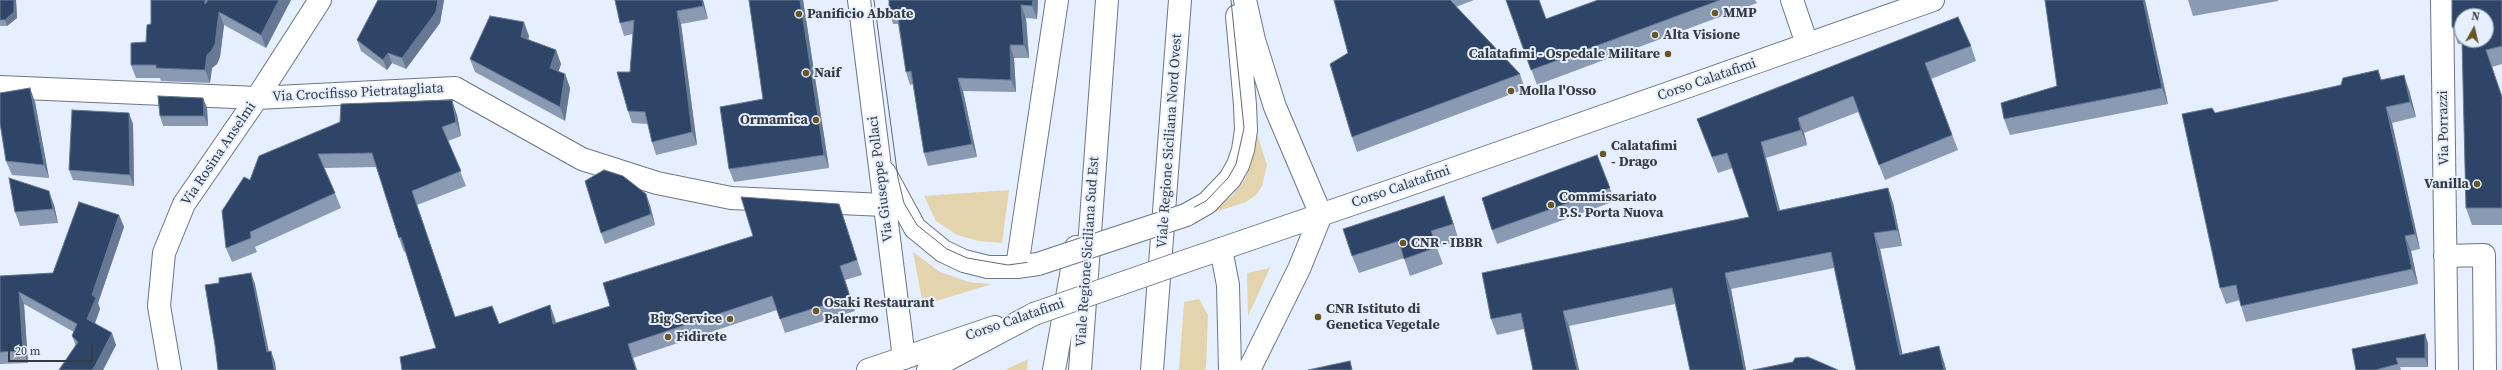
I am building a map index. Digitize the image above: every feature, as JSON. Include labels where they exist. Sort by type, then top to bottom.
[{"type":"street","name":"Via Rosina Anselmi","points":[[170,370],[159,306],[164,253],[184,204],[257,98],[320,0]]},
{"type":"street","name":"Via Giuseppe Pollaci","points":[[859,0],[904,358]]},
{"type":"street","points":[[1028,265],[1057,0]]},
{"type":"street","points":[[1054,370],[1096,134],[1107,0]]},
{"type":"street","name":"Viale Regione Siciliana Nord Ovest","points":[[1152,370],[1160,282],[1180,0]]},
{"type":"street","points":[[880,164],[915,228],[928,240],[964,261],[988,267],[1028,265],[1186,215],[1207,203],[1230,179],[1238,165],[1243,150],[1246,130],[1245,105],[1236,0]]},
{"type":"street","points":[[1245,0],[1254,40],[1275,107],[1321,216],[1299,269],[1249,370]]},
{"type":"street","points":[[1792,0],[1807,44]]},
{"type":"street","name":"Corso Calatafimi","points":[[868,370],[1321,216],[1933,0]]},
{"type":"street","name":"Via Porrazzi","points":[[2442,0],[2447,370]]},
{"type":"street","name":"Via Crocifisso Pietratagliata","points":[[0,87],[257,98],[455,88],[582,159],[657,183],[731,198],[884,205]]},
{"type":"street","name":"Viale Regione Siciliana Sud Est","points":[[1080,370],[1096,134]]},
{"type":"street","points":[[1221,249],[1228,285],[1230,370]]},
{"type":"street","points":[[2445,256],[2484,255],[2485,370]]},
{"type":"street","points":[[928,370],[1034,314]]},
{"type":"shaded area","points":[[1256,131],[1267,165],[1262,186],[1256,195],[1246,202],[1215,212],[1214,208],[1232,196],[1245,179],[1252,160]]},
{"type":"shaded area","points":[[1009,190],[1002,243],[979,241],[957,235],[936,221],[924,196]]},
{"type":"shaded area","points":[[913,252],[940,272],[969,282],[992,284],[923,305]]},
{"type":"shaded area","points":[[1270,268],[1248,316],[1247,273]]},
{"type":"shaded area","points":[[1199,299],[1208,315],[1206,367],[1205,370],[1179,370],[1184,302]]},
{"type":"shaded area","points":[[1028,359],[1027,370],[1005,370]]},
{"type":"building","points":[[0,0],[14,0],[14,12],[5,20],[0,20]]},
{"type":"building","points":[[151,0],[205,0],[205,4],[208,0],[279,0],[261,35],[219,12],[215,44],[207,55],[205,70],[156,68],[156,65],[131,65],[131,43],[146,42],[147,25],[151,24]]},
{"type":"building","points":[[378,0],[438,0],[436,12],[402,58],[388,53],[383,60],[357,40]]},
{"type":"building","points":[[615,0],[702,0],[703,6],[677,11],[692,132],[652,142],[645,112],[628,111],[617,72],[630,72],[634,20],[620,23]]},
{"type":"building","points":[[749,0],[800,0],[824,155],[729,169],[720,107],[763,99]]},
{"type":"building","points":[[889,0],[1033,0],[1032,6],[1021,5],[1024,45],[1010,45],[1011,80],[958,78],[972,144],[924,153],[911,71],[906,72],[897,11],[889,11]]},
{"type":"building","points":[[1334,0],[1450,0],[1520,74],[1352,137],[1330,64],[1348,53]]},
{"type":"building","points":[[1506,0],[1539,0],[1546,19],[1598,0],[1720,0],[1531,70]]},
{"type":"building","points":[[2045,0],[2143,0],[2162,88],[2004,119],[2001,103],[2057,86]]},
{"type":"building","points":[[2452,0],[2502,0],[2502,46],[2494,48],[2494,8],[2454,8],[2454,27],[2452,27]]},
{"type":"building","points":[[490,16],[524,22],[521,37],[556,50],[550,68],[565,74],[560,107],[470,59]]},
{"type":"building","points":[[1958,17],[1971,46],[1925,63],[1952,135],[1879,165],[1853,96],[1798,118],[1801,130],[1761,142],[1778,211],[1888,188],[1897,230],[1874,233],[1900,355],[1939,346],[1944,370],[1856,370],[1831,252],[1725,273],[1744,370],[1690,370],[1672,288],[1563,311],[1577,370],[1533,370],[1521,313],[1491,319],[1482,273],[1749,217],[1727,153],[1712,157],[1697,119]]},
{"type":"building","points":[[2462,48],[2494,48],[2486,50],[2502,97],[2502,208],[2466,208]]},
{"type":"building","points":[[2378,70],[2381,80],[2404,75],[2410,102],[2386,107],[2415,234],[2405,236],[2412,269],[2241,306],[2236,285],[2220,288],[2182,114],[2212,108],[2215,113],[2341,85],[2343,78]]},
{"type":"building","points":[[30,88],[44,165],[6,161],[0,123],[0,93]]},
{"type":"building","points":[[158,96],[203,98],[204,116],[160,116]]},
{"type":"building","points":[[452,100],[456,122],[442,127],[461,171],[412,191],[455,317],[492,306],[499,324],[550,305],[553,324],[610,306],[603,283],[753,236],[741,197],[839,204],[857,260],[840,266],[850,297],[780,319],[772,296],[628,344],[636,370],[402,370],[400,357],[436,348],[401,237],[399,238],[372,153],[318,154],[335,193],[250,232],[251,238],[226,248],[222,211],[244,177],[250,180],[259,156],[340,122],[341,104]]},
{"type":"building","points":[[72,110],[129,113],[130,175],[69,170]]},
{"type":"building","points":[[1597,155],[1610,188],[1492,230],[1482,198]]},
{"type":"building","points":[[604,170],[623,176],[646,194],[651,214],[601,233],[585,181]]},
{"type":"building","points":[[9,178],[49,191],[53,209],[15,212]]},
{"type":"building","points":[[1444,196],[1453,224],[1431,231],[1437,247],[1404,259],[1399,241],[1352,256],[1343,229]]},
{"type":"building","points":[[79,202],[119,215],[92,295],[96,298],[87,319],[112,333],[95,366],[92,370],[59,370],[78,342],[72,336],[77,324],[19,292],[23,351],[0,352],[0,276],[53,273]]},
{"type":"building","points":[[251,273],[267,352],[271,351],[274,370],[218,370],[205,285],[219,283],[219,278]]},
{"type":"building","points":[[2425,334],[2425,358],[2396,358],[2398,364],[2375,370],[2356,370],[2352,349]]},
{"type":"building","points":[[1808,357],[1838,370],[1753,370],[1793,362],[1795,358]]},
{"type":"building","points":[[1350,361],[1352,370],[1308,370]]},
{"type":"tram line","points":[[874,0],[898,178],[904,203],[917,225],[947,249],[967,258],[1008,265],[1037,261],[1185,212],[1206,201],[1228,178],[1236,164],[1244,128],[1231,0]]},
{"type":"place","name":"MMP","points":[[1715,13]]},
{"type":"place","name":"Panificio Abbate","points":[[799,14]]},
{"type":"place","name":"Alta Visione","points":[[1655,35]]},
{"type":"place","name":"Calatafimi - Ospedale Militare","points":[[1668,54]]},
{"type":"place","name":"Naif","points":[[806,73]]},
{"type":"place","name":"Molla l'Osso","points":[[1511,91]]},
{"type":"place","name":"Ormamica","points":[[816,120]]},
{"type":"place","name":"Calatafimi - Drago","points":[[1603,154]]},
{"type":"place","name":"Vanilla","points":[[2477,184]]},
{"type":"place","name":"Commissariato P.S. Porta Nuova","points":[[1551,205]]},
{"type":"place","name":"CNR - IBBR","points":[[1403,243]]},
{"type":"place","name":"Osaki Restaurant Palermo","points":[[816,311]]},
{"type":"place","name":"CNR Istituto di Genetica Vegetale","points":[[1318,317]]},
{"type":"place","name":"Big Service","points":[[730,319]]},
{"type":"place","name":"Fidirete","points":[[668,337]]}]
